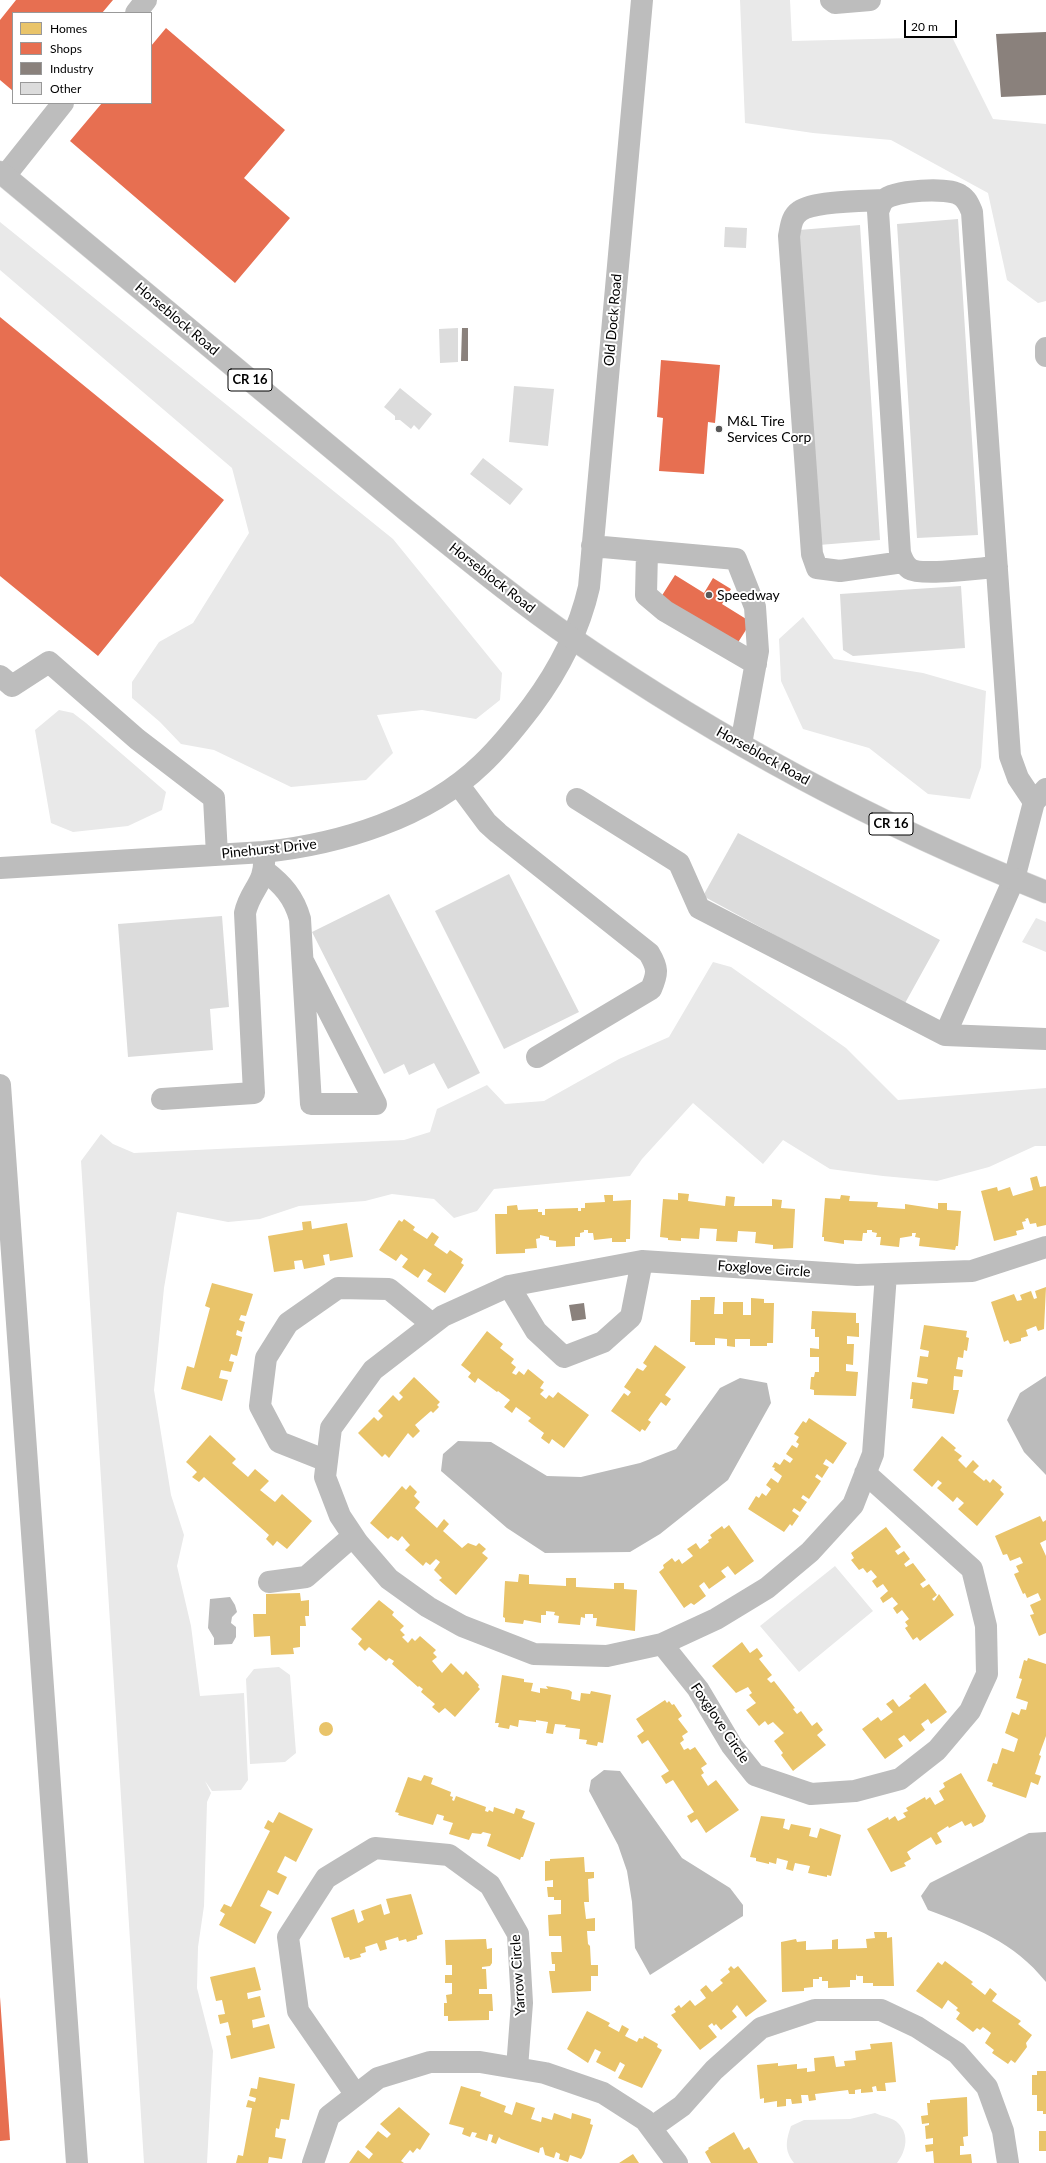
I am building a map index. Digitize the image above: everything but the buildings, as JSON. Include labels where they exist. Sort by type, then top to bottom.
[{"type":"street","points":[[137,12],[146,0]]},
{"type":"street","name":"Old Dock Road","points":[[572,638],[586,597],[592,546],[642,0]]},
{"type":"street","points":[[831,0],[835,3],[870,0]]},
{"type":"street","points":[[2,174],[62,104]]},
{"type":"street","name":"Horseblock Road","points":[[2,174],[406,510],[477,567],[572,638],[741,744],[891,824],[1046,892]]},
{"type":"street","points":[[903,562],[840,571],[817,568],[812,554],[790,236],[792,220],[800,210],[819,204],[883,200],[895,194],[946,189],[959,194],[968,202],[972,212],[1010,756],[1018,778],[1040,795],[1014,879],[945,1035]]},
{"type":"street","points":[[883,200],[878,211],[900,553],[903,562],[910,569],[923,572],[997,567]]},
{"type":"street","points":[[1046,348],[1046,356]]},
{"type":"street","points":[[592,546],[736,559],[755,606],[758,651],[741,744]]},
{"type":"street","points":[[647,551],[646,595],[665,611],[756,664]]},
{"type":"street","name":"Pinehurst Drive","points":[[0,868],[217,855],[264,861],[377,827],[435,799],[458,784],[482,765],[520,722],[552,676],[572,638]]},
{"type":"street","points":[[0,676],[12,686],[49,662],[137,739],[214,798],[217,855]]},
{"type":"street","points":[[458,784],[493,828],[649,953],[656,965],[656,978],[651,989],[537,1057]]},
{"type":"street","points":[[577,799],[680,864],[699,908],[945,1035],[1046,1039]]},
{"type":"street","points":[[162,1099],[254,1093],[245,913],[247,902],[264,861],[285,888],[297,907],[302,930],[312,1104],[376,1104],[304,963]]},
{"type":"street","points":[[0,1085],[77,2163]]},
{"type":"street","name":"Foxglove Circle","points":[[886,1274],[873,1454],[853,1505],[810,1552],[774,1583],[716,1619],[662,1644],[608,1656],[534,1654],[462,1626],[428,1607],[389,1579],[353,1536],[340,1516],[325,1477],[331,1428],[373,1370],[443,1316],[509,1286],[642,1261],[857,1275],[972,1270],[1046,1247]]},
{"type":"street","points":[[509,1286],[536,1331],[564,1357],[603,1342],[631,1318],[642,1261]]},
{"type":"street","points":[[327,1460],[279,1442],[260,1406],[266,1358],[288,1323],[338,1288],[389,1289],[432,1324]]},
{"type":"street","name":"Foxglove Circle","points":[[662,1644],[698,1689],[732,1746],[755,1775],[811,1794],[855,1791],[900,1779],[937,1750],[970,1711],[987,1674],[986,1626],[972,1569],[865,1474]]},
{"type":"street","points":[[269,1582],[306,1577],[353,1536]]},
{"type":"street","name":"Yarrow Circle","points":[[356,2095],[298,2011],[288,1937],[326,1878],[375,1848],[450,1856],[490,1885],[518,1934],[522,2003],[516,2068]]},
{"type":"street","points":[[651,2128],[682,2106],[714,2070],[761,2028],[815,2010],[881,2010],[917,2027],[957,2053],[987,2087],[1003,2131],[1008,2163]]},
{"type":"street","points":[[313,2163],[329,2116],[378,2078],[430,2062],[480,2062],[516,2068],[545,2074],[603,2093],[645,2120],[677,2163]]},
{"type":"shaded area","points":[[740,0],[790,0],[792,41],[952,37],[993,119],[1046,124],[1046,301],[1038,303],[1007,280],[988,193],[891,140],[813,133],[745,123]]},
{"type":"shaded area","points":[[0,222],[393,539],[502,673],[500,700],[476,719],[422,710],[377,715],[393,753],[366,780],[291,787],[214,750],[181,744],[160,722],[132,698],[132,682],[159,642],[193,623],[249,533],[232,468],[0,270]]},
{"type":"shaded area","points":[[803,617],[834,659],[923,673],[986,691],[981,767],[970,799],[928,794],[869,748],[803,729],[781,681],[779,639]]},
{"type":"shaded area","points":[[59,710],[73,713],[166,792],[162,810],[128,826],[73,832],[51,823],[35,730]]},
{"type":"shaded area","points":[[1036,918],[1046,922],[1046,952],[1022,942]]},
{"type":"shaded area","points":[[713,962],[731,967],[846,1048],[898,1100],[1046,1088],[1046,1146],[1035,1146],[989,1167],[937,1181],[830,1169],[783,1140],[763,1164],[693,1103],[642,1159],[630,1176],[494,1189],[477,1211],[454,1218],[434,1199],[392,1194],[365,1201],[299,1206],[260,1219],[228,1222],[177,1212],[164,1288],[154,1390],[171,1495],[184,1535],[177,1566],[191,1626],[200,1696],[244,1693],[248,1780],[241,1790],[212,1791],[205,1781],[211,1793],[207,1802],[204,1906],[198,1947],[197,1988],[213,2051],[207,2163],[144,2163],[81,1161],[101,1134],[113,1144],[134,1153],[404,1140],[430,1132],[437,1109],[487,1085],[505,1104],[544,1101],[619,1059],[669,1037]]},
{"type":"shaded area","points":[[1046,1376],[1046,1475],[1024,1452],[1007,1420],[1020,1393]]},
{"type":"shaded area","points":[[740,1378],[767,1383],[771,1403],[728,1480],[660,1534],[630,1552],[545,1553],[507,1528],[441,1471],[443,1454],[458,1441],[491,1442],[547,1476],[581,1477],[640,1463],[676,1449],[720,1388]]},
{"type":"shaded area","points":[[835,1566],[873,1611],[799,1672],[760,1626]]},
{"type":"shaded area","points":[[230,1597],[237,1612],[232,1617],[231,1623],[236,1627],[236,1637],[232,1644],[214,1645],[214,1638],[208,1628],[210,1599]]},
{"type":"shaded area","points":[[279,1667],[290,1675],[296,1753],[285,1762],[250,1764],[246,1679],[254,1669]]},
{"type":"shaded area","points":[[604,1770],[620,1771],[682,1858],[730,1888],[743,1905],[743,1916],[650,1975],[635,1948],[632,1902],[627,1871],[618,1845],[589,1791],[591,1780]]},
{"type":"shaded area","points":[[1046,1832],[1046,1982],[1020,1956],[1007,1946],[962,1923],[928,1910],[921,1896],[930,1883],[1029,1833]]},
{"type":"shaded area","points":[[875,2113],[891,2118],[902,2128],[905,2143],[903,2153],[897,2163],[794,2163],[787,2150],[788,2136],[791,2126],[804,2120],[850,2119]]},
{"type":"place","name":"M&L Tire Services Corp","points":[[719,429]]},
{"type":"place","name":"Speedway","points":[[709,595]]}]
